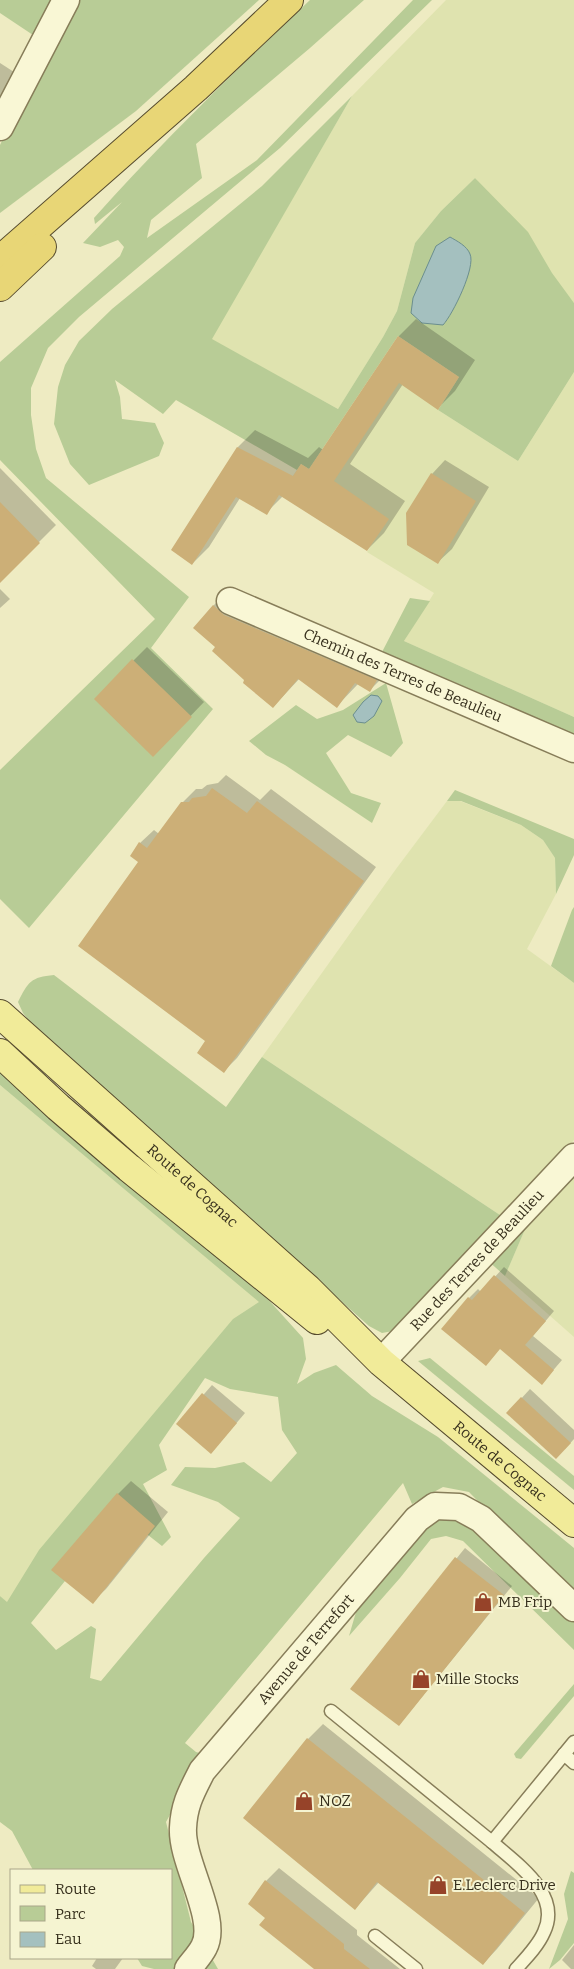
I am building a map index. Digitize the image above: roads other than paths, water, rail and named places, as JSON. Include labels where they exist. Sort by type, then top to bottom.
[{"type":"highway","points":[[0,260],[196,88],[289,0]]},
{"type":"highway","points":[[0,287],[83,208],[196,88]]},
{"type":"highway","points":[[0,237],[112,140],[196,88]]},
{"type":"main road","name":"Route de Cognac","points":[[0,1014],[308,1290],[381,1362],[574,1523]]},
{"type":"main road","name":"Route de Cognac","points":[[0,1053],[108,1150],[243,1262],[310,1315],[381,1362]]},
{"type":"street","points":[[0,127],[66,0]]},
{"type":"street","name":"Chemin des Terres de Beaulieu","points":[[230,601],[574,749]]},
{"type":"street","name":"Rue des Terres de Beaulieu","points":[[381,1362],[574,1157]]},
{"type":"street","name":"Avenue de Terrefort","points":[[188,1969],[204,1946],[208,1931],[206,1916],[190,1867],[183,1830],[186,1802],[202,1771],[417,1519],[436,1506],[459,1507],[481,1519],[574,1608]]},
{"type":"lane","points":[[331,1711],[492,1842],[539,1885],[549,1909],[544,1931],[516,1969]]},
{"type":"lane","points":[[492,1842],[569,1758],[574,1742]]},
{"type":"lane","points":[[374,1936],[416,1969]]},
{"type":"water","points":[[450,237],[469,251],[471,260],[467,279],[458,301],[443,325],[422,323],[411,313],[413,298],[436,246]]},
{"type":"water","points":[[371,695],[378,696],[382,701],[374,716],[365,723],[357,722],[353,715]]},
{"type":"place","name":"MB Frip","points":[[483,1602]]},
{"type":"place","name":"Mille Stocks","points":[[421,1679]]},
{"type":"place","name":"NOZ","points":[[304,1801]]},
{"type":"place","name":"E.Leclerc Drive","points":[[438,1885]]}]
